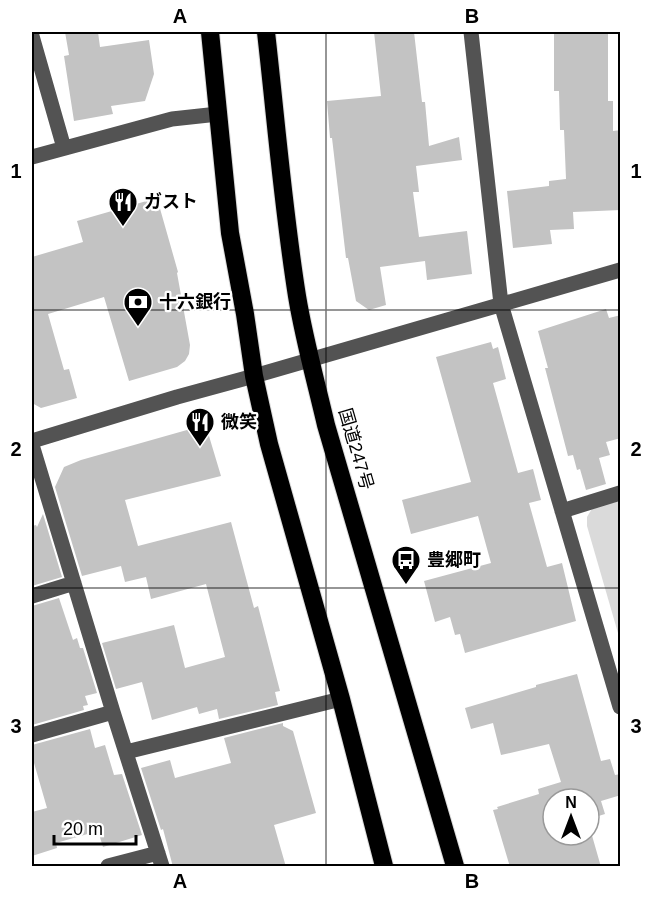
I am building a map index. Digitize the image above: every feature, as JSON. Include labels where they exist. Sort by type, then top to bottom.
[{"type":"highway","points":[[210,32],[230,233],[254,376],[269,444],[341,699],[384,867]]},
{"type":"highway","name":"国道247号","points":[[266,32],[278,155],[295,286],[311,359],[326,425],[455,867]]},
{"type":"street","points":[[471,32],[501,304],[621,706]]},
{"type":"street","points":[[32,36],[64,148]]},
{"type":"street","points":[[32,158],[172,119],[218,114]]},
{"type":"street","points":[[108,867],[160,860],[32,443],[177,397],[621,270]]},
{"type":"street","points":[[562,511],[621,493]]},
{"type":"street","points":[[32,596],[74,584]]},
{"type":"street","points":[[126,752],[341,699]]},
{"type":"street","points":[[32,735],[113,712]]},
{"type":"shaded area","points":[[620,501],[620,640],[587,526],[587,517],[593,507]]},
{"type":"building","points":[[65,32],[98,32],[100,47],[149,40],[154,74],[145,101],[111,106],[113,114],[74,121],[64,56],[69,55]]},
{"type":"building","points":[[374,32],[414,32],[429,146],[459,137],[462,160],[416,166],[419,192],[413,192],[419,237],[467,231],[472,274],[427,280],[425,261],[380,267],[386,305],[369,310],[356,301],[348,258],[346,258],[327,101],[381,96]]},
{"type":"building","points":[[554,32],[608,32],[608,101],[613,101],[613,131],[621,130],[621,210],[573,212],[574,229],[550,230],[552,244],[513,248],[507,191],[549,186],[549,181],[566,179],[564,130],[560,130],[559,91],[554,91]]},
{"type":"building","points":[[157,198],[178,272],[190,345],[185,361],[177,367],[129,381],[104,297],[48,314],[64,370],[69,369],[77,398],[41,408],[32,403],[32,257],[83,242],[77,221]]},
{"type":"building","points":[[606,309],[609,318],[621,315],[621,438],[606,442],[610,455],[599,458],[606,484],[586,490],[573,455],[568,456],[545,368],[548,368],[538,331]]},
{"type":"building","points":[[491,342],[493,349],[498,347],[506,379],[493,383],[518,473],[533,469],[541,500],[529,503],[547,567],[562,563],[576,621],[465,653],[460,634],[455,635],[450,617],[435,622],[424,581],[491,563],[478,516],[411,534],[402,500],[471,482],[436,357]]},
{"type":"building","points":[[194,428],[209,436],[221,476],[125,500],[138,546],[231,522],[254,608],[258,606],[280,691],[275,692],[278,705],[219,719],[217,709],[199,714],[197,707],[152,720],[142,682],[116,689],[102,643],[174,625],[185,668],[225,657],[206,584],[151,599],[146,577],[125,582],[121,566],[82,576],[55,487],[64,467],[81,460]]},
{"type":"building","points":[[43,514],[62,577],[32,586],[32,526],[37,527]]},
{"type":"building","points":[[59,598],[73,640],[77,638],[80,648],[83,648],[97,693],[85,696],[88,705],[83,706],[84,710],[32,725],[32,606]]},
{"type":"building","points":[[577,674],[601,761],[610,759],[615,775],[621,774],[621,795],[601,801],[601,787],[545,787],[561,782],[549,744],[501,755],[493,723],[471,729],[465,708],[536,687],[536,685]]},
{"type":"building","points":[[283,723],[283,726],[293,731],[316,813],[274,825],[286,867],[173,867],[163,829],[161,830],[141,768],[170,760],[175,778],[231,763],[224,738]]},
{"type":"building","points":[[90,729],[95,748],[105,745],[114,775],[122,774],[142,835],[103,847],[98,831],[56,843],[57,848],[32,856],[32,812],[47,808],[32,756],[32,745]]},
{"type":"building","points":[[541,788],[541,847],[595,847],[601,867],[510,867],[493,810],[539,794],[538,789]]},
{"type":"building","points":[[601,801],[605,814],[601,815]]},
{"type":"place","name":"ガスト","points":[[123,228]]},
{"type":"place","name":"十六銀行","points":[[138,328]]},
{"type":"place","name":"微笑","points":[[200,448]]},
{"type":"place","name":"豊郷町","points":[[406,586]]}]
